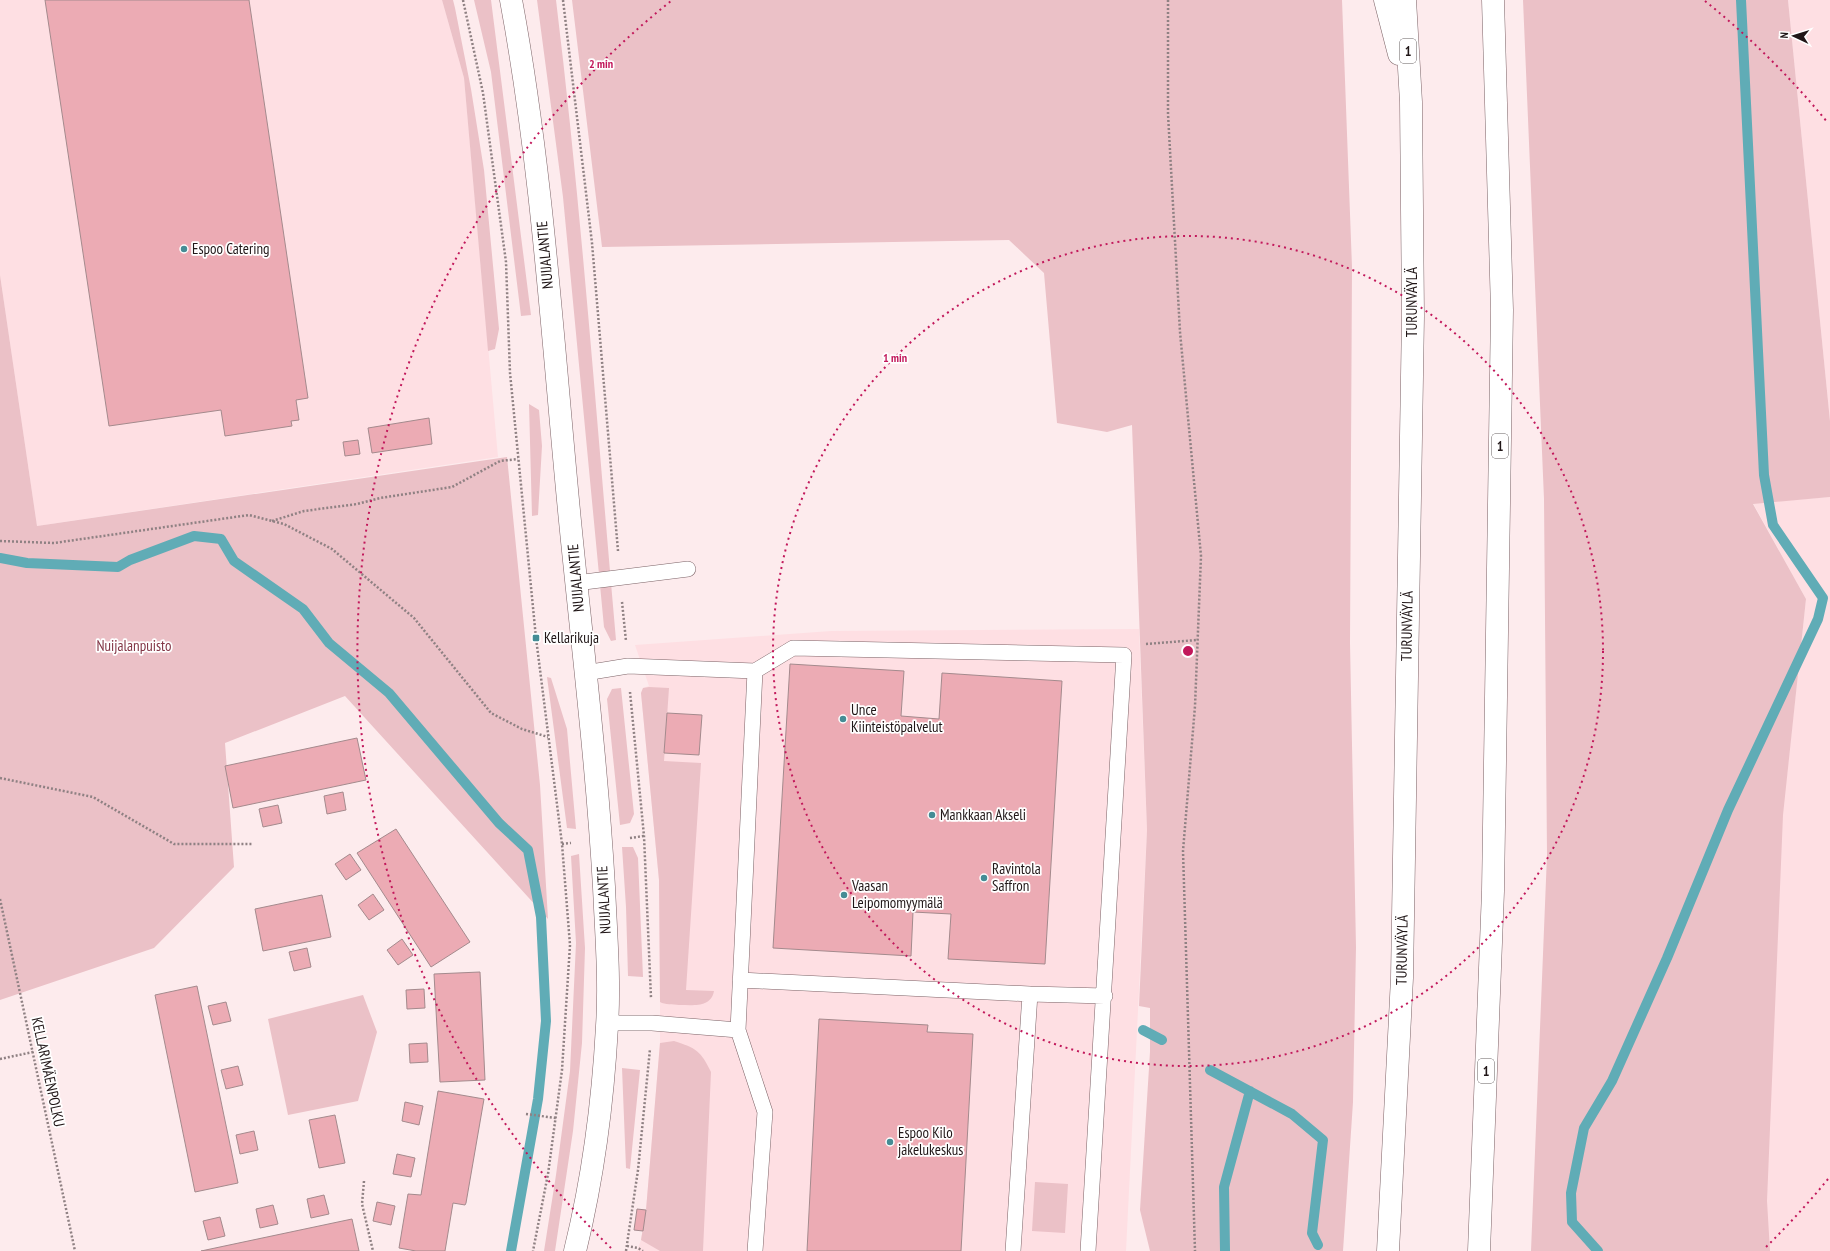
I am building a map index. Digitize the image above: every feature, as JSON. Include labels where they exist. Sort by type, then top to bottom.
[{"type":"main road","name":"NUIJALANTIE","points":[[511,0],[529,116],[543,227],[601,840],[606,935],[608,1023],[600,1109],[585,1204],[575,1251]]},
{"type":"main road","points":[[1385,0],[1411,102]]},
{"type":"main road","name":"TURUNVÄYLÄ","points":[[1388,1251],[1402,970],[1413,316],[1411,102],[1405,0]]},
{"type":"main road","name":"1","points":[[1479,1251],[1494,892],[1502,310],[1493,0]]},
{"type":"lane","points":[[576,582],[688,569]]},
{"type":"lane","points":[[585,672],[628,666],[754,671],[793,648],[1124,655],[1105,996],[1088,1251]]},
{"type":"lane","points":[[754,671],[738,1030],[765,1112],[755,1251]]},
{"type":"lane","points":[[740,980],[1030,994],[1105,996]]},
{"type":"lane","points":[[1014,1251],[1030,994]]},
{"type":"lane","points":[[608,1023],[652,1023],[738,1030]]},
{"type":"path","points":[[463,0],[483,93],[506,262],[510,373],[518,459],[536,638],[562,844],[570,945],[562,1070],[548,1174],[533,1251]]},
{"type":"path","points":[[563,0],[592,243],[620,577],[644,836],[652,1023],[638,1170],[626,1251]]},
{"type":"path","points":[[1168,0],[1168,114],[1180,332],[1201,556],[1195,706],[1183,851],[1195,1251]]},
{"type":"path","points":[[271,521],[304,511],[356,504],[380,498],[452,487],[500,461],[518,459]]},
{"type":"path","points":[[0,542],[54,542],[249,515],[284,524],[332,549],[377,585],[414,618],[491,713],[522,729],[548,737]]},
{"type":"path","points":[[1124,655],[1145,644],[1197,640]]},
{"type":"path","points":[[0,778],[93,797],[174,844],[252,844]]},
{"type":"path","name":"KELLARIMÄENPOLKU","points":[[0,899],[75,1251]]},
{"type":"path","points":[[0,1059],[33,1052]]},
{"type":"path","points":[[526,1114],[556,1118]]},
{"type":"path","points":[[364,1181],[362,1204],[372,1251]]},
{"type":"path","points":[[627,1246],[643,1251]]},
{"type":"shaded area","points":[[0,0],[442,0],[464,78],[498,457],[37,526],[0,275]]},
{"type":"shaded area","points":[[1788,0],[1830,0],[1830,421]]},
{"type":"shaded area","points":[[1830,497],[1830,1251],[1724,1251],[1787,774],[1806,599],[1753,503]]},
{"type":"shaded area","points":[[1139,629],[1147,830],[1126,1251],[637,1251],[641,1240],[646,1210],[660,1043],[660,1002],[659,880],[641,693],[643,688],[649,686],[635,645],[831,631]]},
{"type":"green space","points":[[442,0],[453,0],[455,8],[471,89],[484,170],[499,329],[495,349],[488,351],[464,78]]},
{"type":"green space","points":[[474,0],[491,0],[531,315],[521,316],[491,72]]},
{"type":"green space","points":[[537,0],[556,0],[574,160],[616,640],[611,641],[604,627],[563,197]]},
{"type":"green space","points":[[572,0],[1342,0],[1352,267],[1350,643],[1356,947],[1353,1102],[1343,1251],[1150,1251],[1140,1210],[1150,1052],[1150,1008],[1139,1006],[1147,830],[1132,425],[1107,432],[1057,423],[1044,273],[1009,240],[602,247]]},
{"type":"green space","points":[[1523,0],[1788,0],[1830,421],[1830,497],[1753,504],[1806,599],[1783,815],[1767,1201],[1770,1251],[1531,1251],[1547,855],[1544,499]]},
{"type":"green space","name":"Nuijalanpuisto","points":[[0,275],[37,526],[507,457],[540,785],[548,919],[345,696],[225,743],[234,867],[154,948],[0,1000]]},
{"type":"green space","points":[[529,404],[539,410],[542,446],[538,515],[532,516]]},
{"type":"green space","points":[[547,677],[551,678],[567,729],[576,829],[567,828]]},
{"type":"green space","points":[[621,688],[634,814],[630,823],[620,825],[607,699],[612,689]]},
{"type":"green space","points":[[643,688],[669,688],[664,761],[701,763],[686,990],[714,991],[709,1000],[705,1003],[695,1005],[667,1004],[660,1002],[659,880],[641,693]]},
{"type":"green space","points":[[622,847],[633,847],[638,858],[643,977],[628,976],[626,907]]},
{"type":"green space","points":[[579,854],[585,948],[582,1043],[573,1131],[555,1251],[544,1251],[570,1071],[576,943],[571,856]]},
{"type":"green space","points":[[363,995],[377,1032],[358,1101],[288,1115],[268,1019]]},
{"type":"green space","points":[[674,1041],[697,1051],[704,1059],[711,1072],[703,1251],[660,1251],[641,1240],[646,1210],[660,1043]]},
{"type":"green space","points":[[622,1068],[640,1070],[630,1169],[626,1168]]},
{"type":"green space","points":[[1035,1182],[1068,1184],[1065,1233],[1032,1231]]},
{"type":"building","name":"Espoo Catering","points":[[45,0],[249,0],[308,398],[296,400],[299,420],[291,421],[292,426],[225,436],[221,410],[109,426]]},
{"type":"building","points":[[429,418],[432,444],[372,453],[368,428]]},
{"type":"building","points":[[358,440],[360,454],[345,456],[343,442]]},
{"type":"building","points":[[790,664],[904,671],[901,716],[939,719],[942,673],[1062,681],[1045,964],[948,959],[951,914],[913,912],[911,956],[773,948]]},
{"type":"building","points":[[667,713],[702,715],[699,755],[664,753]]},
{"type":"building","points":[[357,738],[366,780],[233,808],[225,766]]},
{"type":"building","points":[[343,792],[346,810],[327,814],[324,796]]},
{"type":"building","points":[[278,805],[282,823],[263,827],[259,809]]},
{"type":"building","points":[[396,829],[470,942],[431,967],[357,853]]},
{"type":"building","points":[[350,854],[361,870],[346,880],[335,864]]},
{"type":"building","points":[[373,894],[384,910],[369,920],[358,905]]},
{"type":"building","points":[[322,895],[331,937],[263,951],[255,909]]},
{"type":"building","points":[[402,939],[413,955],[398,965],[387,950]]},
{"type":"building","points":[[307,948],[311,967],[294,971],[289,952]]},
{"type":"building","points":[[480,972],[485,1080],[440,1082],[434,974]]},
{"type":"building","points":[[197,986],[238,1183],[195,1192],[155,995]]},
{"type":"building","points":[[424,989],[425,1008],[407,1009],[406,990]]},
{"type":"building","points":[[226,1002],[231,1021],[213,1025],[208,1006]]},
{"type":"building","name":"Espoo Kilo jakelukeskus","points":[[819,1019],[928,1025],[927,1032],[973,1034],[961,1251],[807,1251]]},
{"type":"building","points":[[427,1043],[428,1062],[410,1063],[409,1044]]},
{"type":"building","points":[[238,1066],[243,1085],[226,1089],[221,1070]]},
{"type":"building","points":[[438,1091],[484,1099],[466,1203],[465,1205],[453,1203],[445,1251],[416,1251],[399,1248],[408,1194],[421,1195]]},
{"type":"building","points":[[405,1102],[423,1106],[419,1125],[402,1121]]},
{"type":"building","points":[[335,1115],[345,1163],[319,1168],[309,1120]]},
{"type":"building","points":[[254,1131],[258,1150],[240,1154],[236,1135]]},
{"type":"building","points":[[397,1154],[415,1158],[411,1177],[393,1174]]},
{"type":"building","points":[[324,1195],[329,1214],[311,1218],[307,1199]]},
{"type":"building","points":[[377,1202],[395,1206],[391,1225],[373,1221]]},
{"type":"building","points":[[273,1205],[278,1224],[260,1228],[256,1209]]},
{"type":"building","points":[[637,1209],[646,1210],[643,1231],[634,1230]]},
{"type":"building","points":[[220,1217],[225,1236],[208,1240],[203,1221]]},
{"type":"building","points":[[352,1219],[359,1251],[201,1251]]},
{"type":"waterway","points":[[1598,1251],[1572,1222],[1571,1193],[1584,1128],[1612,1081],[1667,958],[1728,810],[1818,619],[1823,598],[1773,525],[1764,475],[1741,0]]},
{"type":"waterway","points":[[0,558],[27,563],[118,567],[130,560],[194,536],[221,539],[234,561],[303,609],[329,643],[389,693],[499,823],[528,850],[541,917],[546,1021],[538,1099],[511,1251]]},
{"type":"waterway","points":[[1143,1030],[1162,1040]]},
{"type":"waterway","points":[[1210,1070],[1292,1114],[1323,1140],[1312,1233],[1318,1245]]},
{"type":"waterway","points":[[1225,1251],[1224,1187],[1250,1091]]},
{"type":"place","name":"Espoo Catering","points":[[184,249]]},
{"type":"place","name":"Kellarikuja","points":[[536,638]]},
{"type":"place","name":"Unce Kiinteistöpalvelut","points":[[843,719]]},
{"type":"place","name":"Mankkaan Akseli","points":[[932,815]]},
{"type":"place","name":"Ravintola Saffron","points":[[984,878]]},
{"type":"place","name":"Vaasan Leipomomyymälä","points":[[844,895]]},
{"type":"place","name":"Espoo Kilo jakelukeskus","points":[[890,1142]]}]
